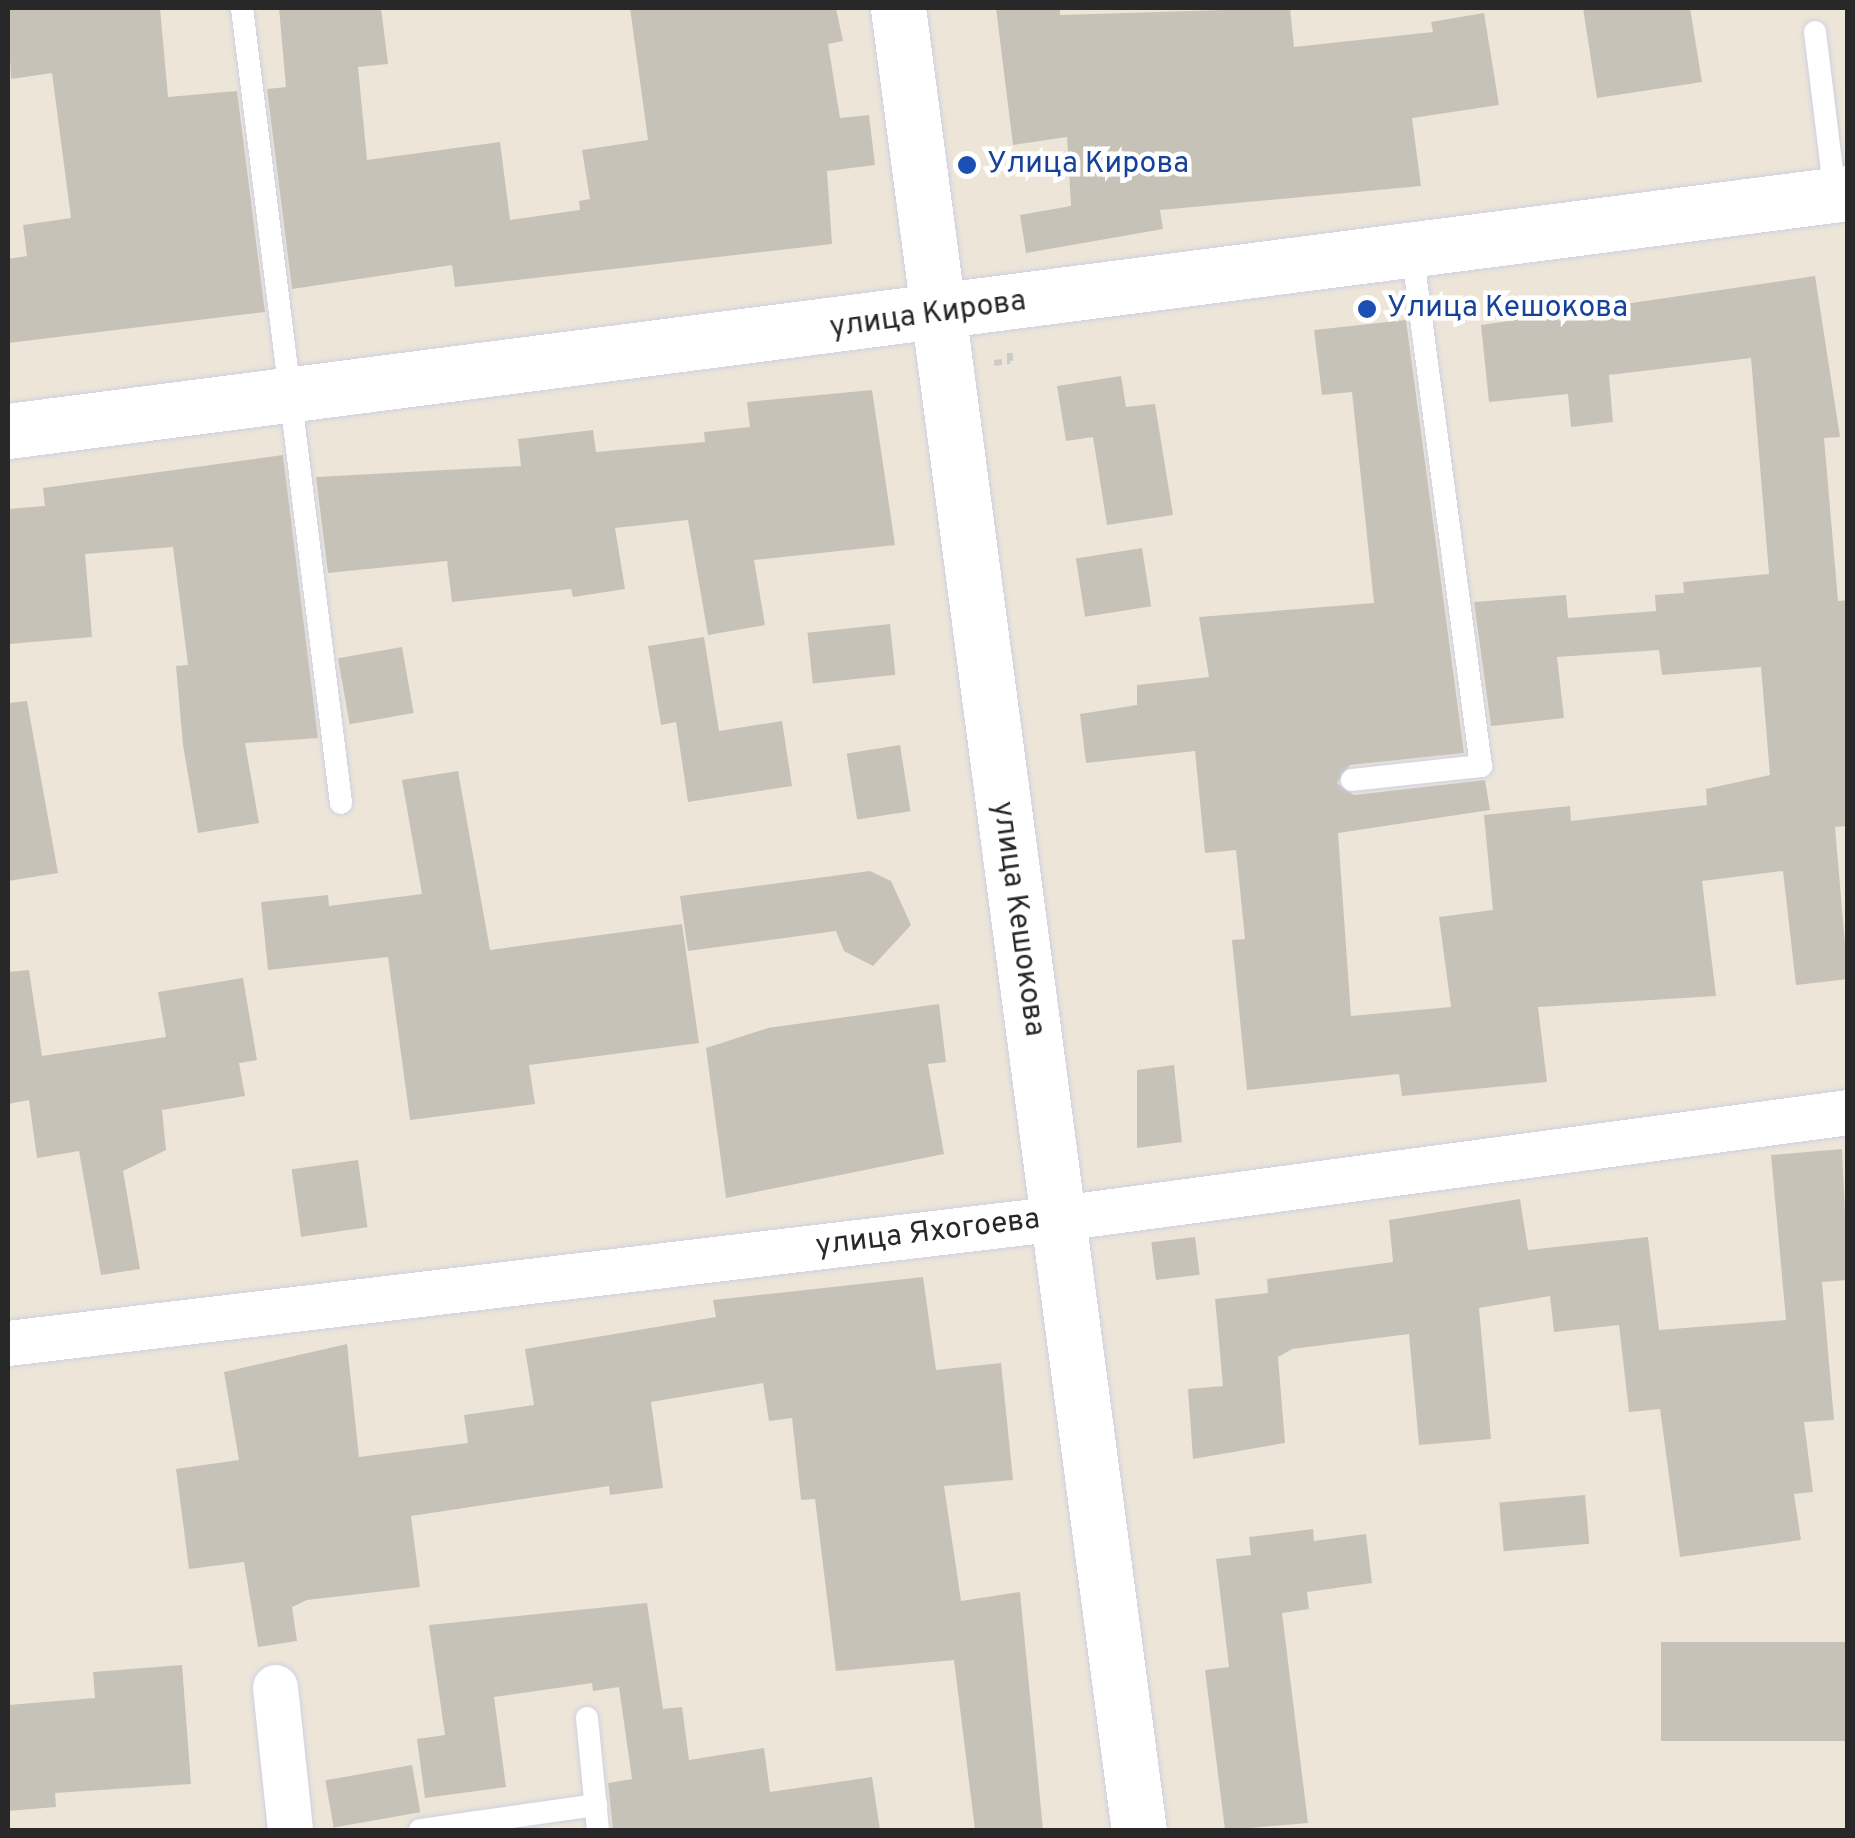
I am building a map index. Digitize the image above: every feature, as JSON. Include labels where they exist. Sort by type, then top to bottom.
[{"type":"main road","name":"улица Кешокова","points":[[898,8],[934,316],[1060,1218],[1139,1830]]},
{"type":"main road","name":"улица Кирова","points":[[8,431],[934,316],[1841,194]]},
{"type":"street","name":"улица Яхогоева","points":[[8,1343],[1060,1218],[1848,1112]]},
{"type":"street","points":[[275,1688],[290,1830]]},
{"type":"lane","points":[[242,8],[296,396],[340,803]]},
{"type":"lane","points":[[1815,32],[1841,194]]},
{"type":"lane","points":[[1352,780],[1481,766],[1412,251]]},
{"type":"lane","points":[[587,1718],[598,1830]]},
{"type":"lane","points":[[420,1830],[596,1805]]},
{"type":"building","points":[[8,8],[160,8],[168,97],[237,91],[265,312],[8,343],[8,259],[27,256],[23,225],[71,218],[52,73],[11,79]]},
{"type":"building","points":[[279,8],[381,8],[388,64],[358,67],[367,160],[500,142],[510,220],[580,210],[579,201],[590,199],[582,150],[648,140],[630,8],[836,8],[843,41],[828,44],[840,118],[869,115],[875,165],[827,171],[832,244],[455,287],[452,265],[292,289],[267,89],[286,87]]},
{"type":"building","points":[[996,8],[1060,8],[1060,15],[1290,8],[1294,47],[1433,32],[1431,22],[1484,13],[1499,105],[1412,118],[1421,186],[1160,210],[1163,229],[1026,253],[1020,215],[1071,206],[1067,137],[1013,145]]},
{"type":"building","points":[[1583,8],[1690,8],[1702,82],[1597,98]]},
{"type":"building","points":[[1815,276],[1840,437],[1824,438],[1838,601],[1848,600],[1848,826],[1835,827],[1848,979],[1796,985],[1783,871],[1702,881],[1716,996],[1538,1007],[1547,1082],[1402,1096],[1399,1074],[1247,1090],[1232,940],[1245,939],[1236,850],[1205,853],[1195,751],[1086,763],[1080,714],[1137,705],[1137,685],[1209,677],[1199,617],[1374,603],[1352,392],[1322,395],[1314,330],[1406,320],[1464,753],[1350,765],[1337,783],[1354,795],[1485,780],[1490,810],[1338,833],[1351,1016],[1451,1007],[1439,917],[1493,910],[1484,815],[1570,806],[1571,821],[1707,805],[1706,789],[1770,775],[1761,667],[1662,675],[1659,650],[1557,657],[1564,718],[1491,726],[1474,602],[1566,595],[1568,618],[1656,611],[1655,595],[1684,593],[1683,582],[1769,574],[1751,358],[1609,375],[1613,422],[1571,427],[1568,394],[1489,402],[1481,325]]},
{"type":"building","points":[[1121,376],[1126,407],[1155,404],[1173,515],[1107,525],[1093,437],[1066,441],[1057,386]]},
{"type":"building","points":[[872,390],[895,545],[754,560],[765,625],[708,635],[688,520],[615,528],[625,589],[573,597],[571,589],[452,602],[447,561],[328,573],[316,477],[521,466],[518,439],[593,430],[596,452],[705,442],[704,432],[750,427],[747,402]]},
{"type":"building","points":[[283,455],[318,738],[245,743],[259,823],[198,833],[183,745],[176,666],[188,665],[173,547],[85,554],[92,637],[8,644],[8,509],[45,506],[43,488]]},
{"type":"building","points":[[1142,548],[1151,606],[1085,617],[1076,558]]},
{"type":"building","points":[[890,624],[895,675],[813,683],[807,633]]},
{"type":"building","points":[[704,637],[719,731],[782,721],[792,786],[688,802],[676,722],[661,725],[648,646]]},
{"type":"building","points":[[402,647],[414,713],[350,724],[338,658]]},
{"type":"building","points":[[27,701],[58,873],[8,881],[8,703]]},
{"type":"building","points":[[900,745],[910,811],[857,820],[847,753]]},
{"type":"building","points":[[458,771],[490,950],[682,924],[699,1043],[529,1065],[535,1104],[410,1120],[388,957],[268,970],[261,902],[328,895],[329,906],[422,894],[402,780]]},
{"type":"building","points":[[870,871],[891,881],[911,925],[873,966],[844,951],[836,931],[688,951],[680,896]]},
{"type":"building","points":[[29,970],[42,1056],[166,1037],[158,992],[243,978],[257,1060],[239,1063],[245,1096],[162,1110],[166,1150],[123,1171],[140,1269],[101,1275],[79,1151],[37,1158],[29,1100],[8,1104],[8,972]]},
{"type":"building","points":[[939,1004],[946,1062],[928,1064],[944,1154],[726,1198],[706,1048],[768,1028]]},
{"type":"building","points":[[1174,1065],[1182,1142],[1137,1148],[1137,1070]]},
{"type":"building","points":[[1842,1149],[1848,1280],[1822,1282],[1834,1420],[1804,1422],[1813,1492],[1794,1494],[1801,1540],[1680,1557],[1660,1409],[1629,1412],[1619,1325],[1554,1332],[1550,1296],[1479,1308],[1491,1439],[1419,1445],[1409,1334],[1292,1349],[1278,1357],[1285,1443],[1193,1459],[1188,1389],[1223,1386],[1215,1299],[1268,1293],[1267,1279],[1393,1262],[1389,1220],[1520,1199],[1528,1250],[1648,1237],[1659,1330],[1786,1320],[1771,1155]]},
{"type":"building","points":[[358,1160],[367,1227],[301,1237],[292,1169]]},
{"type":"building","points":[[1195,1237],[1200,1275],[1156,1280],[1151,1242]]},
{"type":"building","points":[[923,1277],[936,1370],[1001,1363],[1013,1480],[944,1486],[961,1601],[1020,1592],[1043,1830],[975,1830],[954,1660],[836,1671],[815,1499],[801,1500],[792,1418],[769,1421],[763,1383],[651,1402],[663,1488],[610,1495],[609,1486],[411,1516],[420,1587],[307,1600],[292,1607],[297,1641],[258,1647],[244,1562],[189,1569],[176,1469],[239,1460],[224,1372],[347,1344],[359,1457],[468,1443],[464,1415],[534,1405],[525,1349],[716,1317],[713,1300]]},
{"type":"building","points":[[1585,1495],[1589,1544],[1504,1551],[1499,1502]]},
{"type":"building","points":[[1313,1529],[1314,1541],[1366,1534],[1372,1583],[1307,1592],[1309,1609],[1282,1613],[1308,1823],[1225,1830],[1205,1670],[1229,1667],[1216,1559],[1251,1555],[1249,1537]]},
{"type":"building","points":[[647,1603],[663,1709],[682,1707],[689,1760],[764,1748],[770,1792],[872,1777],[880,1830],[613,1830],[608,1783],[632,1779],[619,1687],[593,1691],[592,1683],[494,1697],[506,1787],[425,1798],[417,1739],[445,1735],[429,1625]]},
{"type":"building","points":[[1661,1642],[1848,1642],[1848,1741],[1661,1741]]},
{"type":"building","points":[[182,1665],[191,1784],[55,1793],[56,1807],[8,1811],[8,1705],[95,1698],[93,1672]]},
{"type":"building","points":[[412,1765],[420,1812],[334,1828],[325,1780]]},
{"type":"place","name":"Улица Кирова","points":[[967,165]]},
{"type":"place","name":"Улица Кешокова","points":[[1367,309]]}]
